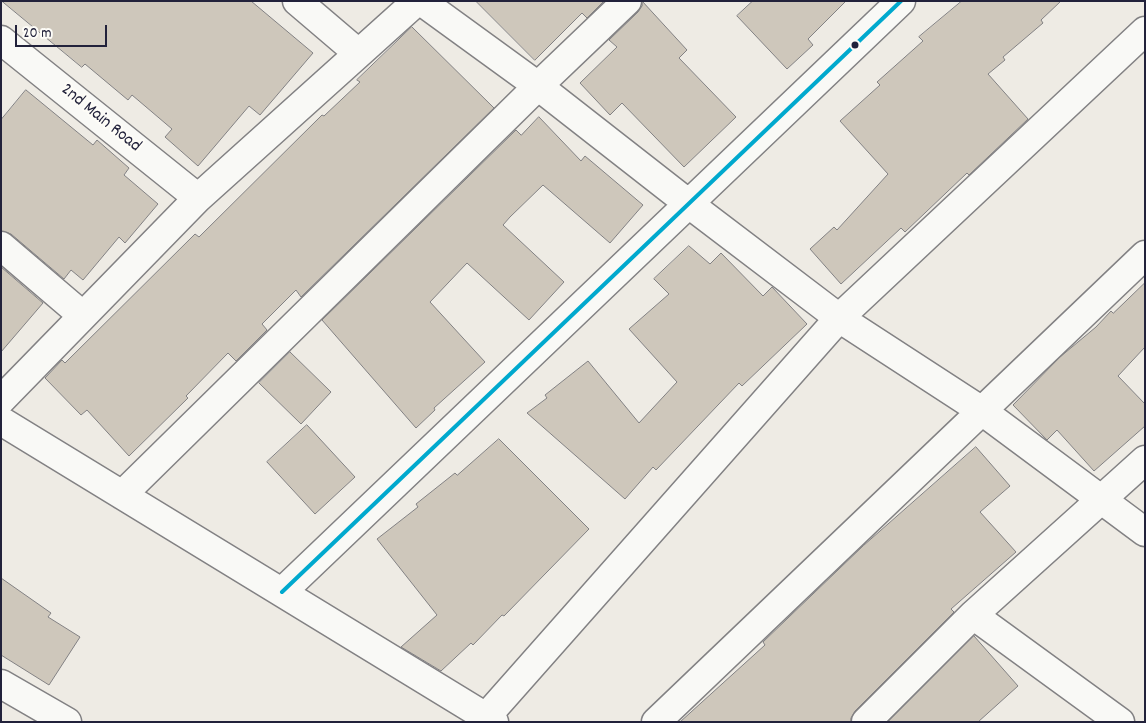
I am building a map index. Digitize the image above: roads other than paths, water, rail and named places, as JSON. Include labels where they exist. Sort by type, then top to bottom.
[{"type":"street","points":[[297,1],[358,53]]},
{"type":"street","points":[[1,400],[198,198],[358,53],[419,1],[538,86],[688,204],[838,318],[982,411],[1145,532]]},
{"type":"street","points":[[122,495],[627,1]]},
{"type":"street","points":[[282,592],[901,1]]},
{"type":"street","points":[[1,421],[490,719],[838,318],[1145,31]]},
{"type":"street","name":"2nd Main Road","points":[[1,40],[198,198]]},
{"type":"street","points":[[1,246],[82,315]]},
{"type":"street","points":[[656,722],[1145,255]]},
{"type":"street","points":[[866,722],[973,615],[1145,460]]},
{"type":"street","points":[[973,615],[1116,721]]},
{"type":"street","points":[[1,684],[67,722]]}]
